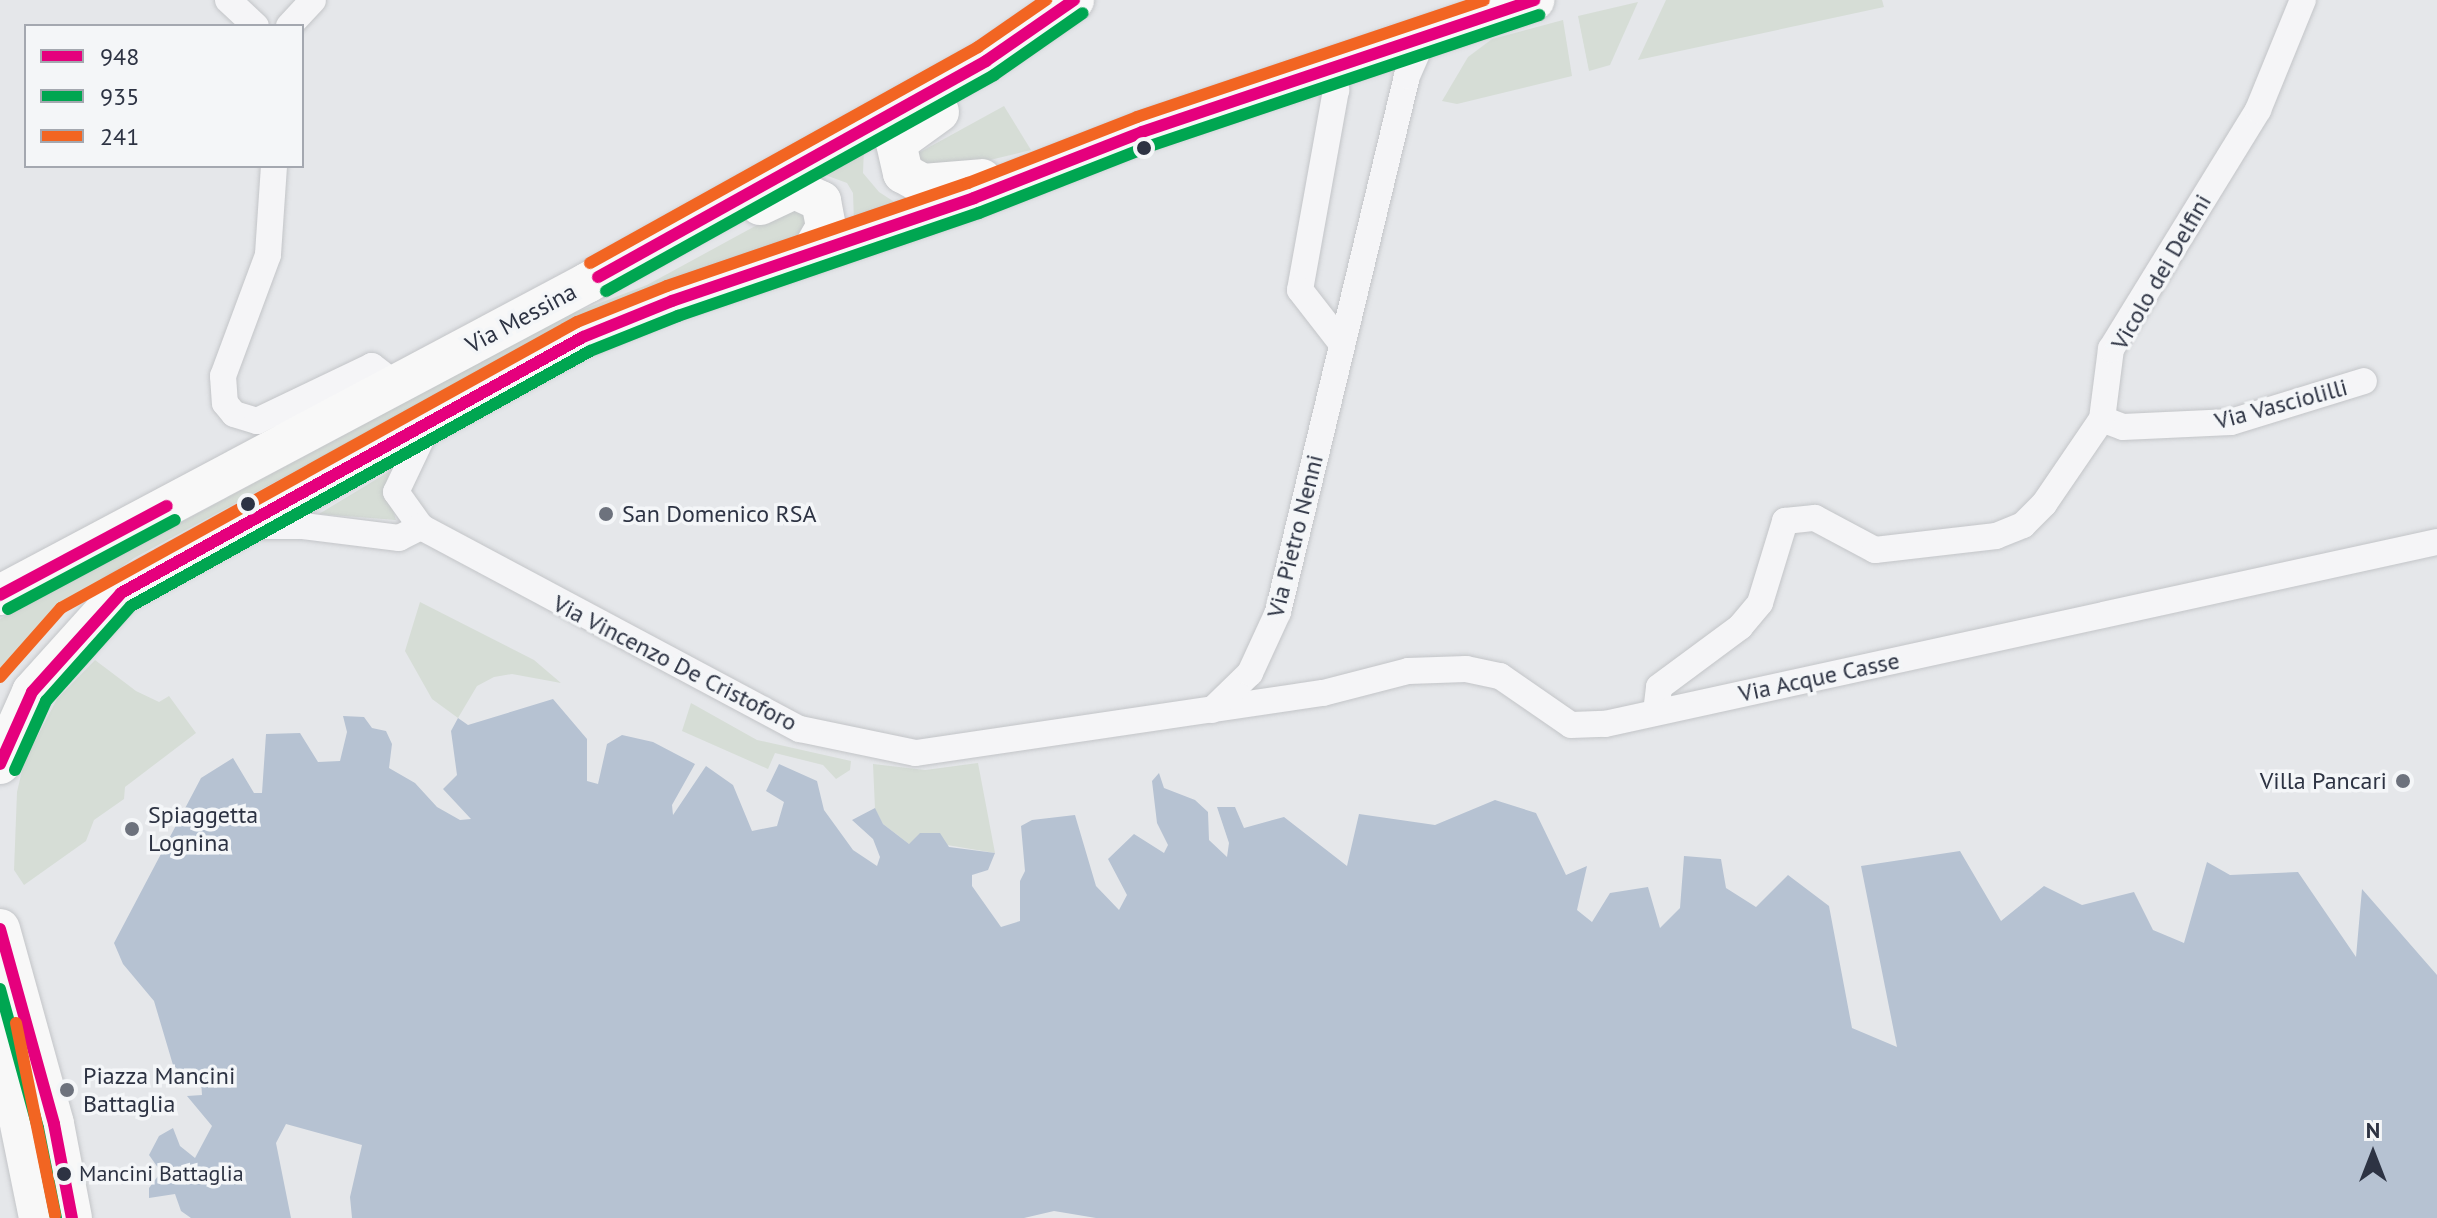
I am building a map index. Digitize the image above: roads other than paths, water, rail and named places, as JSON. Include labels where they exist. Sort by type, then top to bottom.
[{"type":"main road","name":"Via Messina","points":[[0,595],[587,283],[986,61],[1074,0]]},
{"type":"main road","points":[[986,61],[965,98],[903,135],[896,143],[897,162],[912,181],[923,184],[1036,171],[1318,69],[1424,37],[1463,12],[1534,0]]},
{"type":"main road","name":"Via Messina","points":[[0,764],[32,692],[121,593],[236,526],[583,337],[1036,171]]},
{"type":"main road","points":[[587,283],[644,274],[795,189],[812,194],[824,207],[826,227],[810,255]]},
{"type":"main road","points":[[0,710],[18,677],[69,622],[121,593]]},
{"type":"main road","points":[[0,929],[9,972],[54,1124],[72,1218]]},
{"type":"main road","points":[[0,1026],[39,1218]]},
{"type":"street","points":[[228,0],[254,24]]},
{"type":"street","points":[[291,24],[313,0]]},
{"type":"street","name":"Vicolo dei Delfini","points":[[1656,712],[1659,687],[1740,627],[1760,603],[1785,521],[1799,516],[1815,518],[1875,550],[1996,536],[2023,525],[2044,504],[2102,419],[2111,349],[2258,110],[2303,0]]},
{"type":"street","name":"Via Pietro Nenni","points":[[1212,710],[1250,673],[1278,612],[1407,76],[1424,37]]},
{"type":"street","points":[[1318,69],[1336,90],[1300,290],[1342,344]]},
{"type":"street","points":[[274,168],[268,255],[223,376],[225,403],[234,414],[257,421],[372,366],[395,384]]},
{"type":"street","name":"Via Vasciolilli","points":[[2102,419],[2123,427],[2231,422],[2364,381]]},
{"type":"street","name":"Via Vincenzo De Cristoforo","points":[[431,418],[396,492],[421,527],[800,729],[916,753],[1212,710]]},
{"type":"street","points":[[236,526],[303,526],[399,538],[421,527]]},
{"type":"street","name":"Via Acque Casse","points":[[1212,710],[1323,693],[1408,671],[1466,669],[1500,676],[1571,725],[1605,724],[2437,542]]},
{"type":"water","points":[[553,699],[587,739],[587,781],[598,784],[607,744],[622,735],[653,742],[695,764],[672,805],[673,815],[706,766],[733,785],[752,831],[777,826],[784,802],[766,791],[779,764],[817,781],[824,810],[853,850],[877,866],[880,857],[873,839],[852,820],[875,808],[883,824],[909,844],[920,833],[940,833],[949,847],[995,853],[988,870],[972,875],[972,886],[1001,927],[1020,921],[1020,881],[1025,871],[1021,826],[1032,820],[1075,815],[1096,886],[1119,910],[1127,895],[1108,859],[1134,834],[1164,853],[1168,845],[1157,823],[1152,781],[1159,773],[1164,788],[1195,800],[1208,812],[1209,840],[1227,857],[1229,843],[1217,807],[1235,807],[1244,828],[1284,817],[1347,866],[1359,814],[1435,825],[1495,800],[1536,813],[1566,875],[1587,866],[1577,910],[1592,922],[1610,893],[1648,887],[1660,928],[1680,908],[1684,856],[1721,859],[1726,888],[1756,907],[1788,875],[1829,906],[1852,1028],[1897,1047],[1861,866],[1960,851],[2001,921],[2044,886],[2082,905],[2134,892],[2153,930],[2184,943],[2207,862],[2230,875],[2298,872],[2356,957],[2362,889],[2437,975],[2437,1218],[1096,1218],[1054,1211],[1024,1218],[352,1218],[350,1197],[362,1145],[286,1124],[276,1143],[291,1218],[191,1218],[181,1211],[175,1194],[149,1198],[149,1188],[161,1172],[149,1155],[159,1136],[173,1128],[180,1146],[195,1158],[212,1126],[187,1096],[202,1095],[201,1081],[190,1081],[173,1065],[154,1001],[123,964],[114,943],[201,778],[233,758],[254,793],[262,793],[266,734],[300,733],[318,762],[340,761],[347,732],[343,716],[364,717],[372,728],[386,731],[392,744],[389,768],[415,783],[437,807],[460,820],[471,819],[443,789],[457,775],[451,731],[458,718],[468,725]]},
{"type":"place","name":"San Domenico RSA","points":[[606,514]]},
{"type":"place","name":"Villa Pancari","points":[[2403,781]]},
{"type":"place","name":"Spiaggetta Lognina","points":[[132,829]]},
{"type":"place","name":"Piazza Mancini Battaglia","points":[[67,1090]]},
{"type":"place","name":"Mancini Battaglia","points":[[64,1174]]}]
